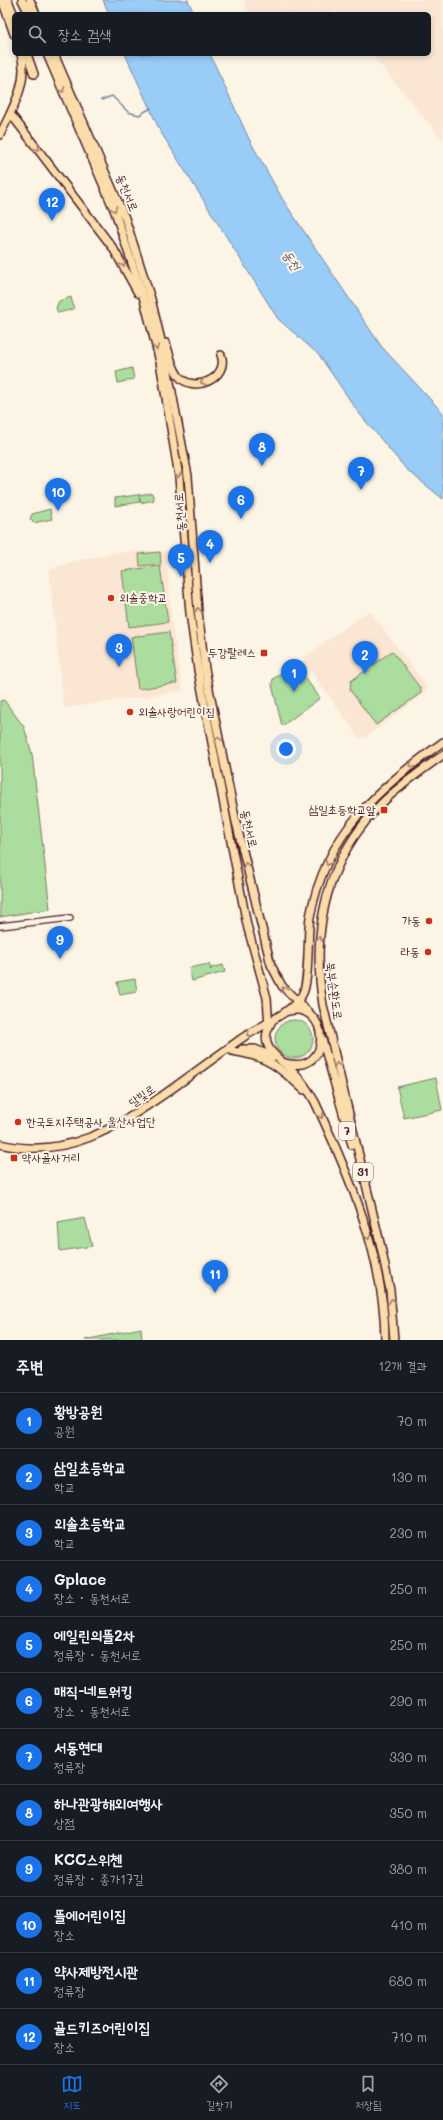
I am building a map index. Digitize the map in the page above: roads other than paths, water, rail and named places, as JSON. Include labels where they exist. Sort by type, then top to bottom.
[{"type":"main road","points":[[2,0],[12,28]]},
{"type":"main road","points":[[8,0],[13,12]]},
{"type":"main road","points":[[22,0],[28,12]]},
{"type":"main road","points":[[30,0],[35,12]]},
{"type":"main road","points":[[0,135],[23,80],[24,72],[21,56]]},
{"type":"main road","points":[[28,56],[34,74]]},
{"type":"main road","name":"동천서로","points":[[48,56],[115,212],[150,322],[160,362],[179,477],[190,613],[198,670],[226,824],[247,925],[267,998],[269,1024]]},
{"type":"main road","name":"동천서로","points":[[55,56],[125,218],[151,299],[166,361],[188,476],[202,644],[224,767],[270,965],[282,986],[296,1002],[312,1016]]},
{"type":"main road","points":[[13,117],[113,248],[132,279],[150,322]]},
{"type":"main road","points":[[151,299],[176,371],[182,380],[194,384],[207,382],[220,372],[223,367],[221,355]]},
{"type":"main road","name":"북부순환도로","points":[[280,1014],[296,1002],[305,988],[308,930],[313,903],[326,868],[339,841],[361,810],[378,792],[443,742]]},
{"type":"main road","name":"북부순환도로","points":[[394,1340],[390,1290],[376,1224],[323,1006],[318,963],[320,931],[325,905],[336,871],[359,831],[381,804],[395,791],[443,755]]},
{"type":"main road","points":[[282,1062],[298,1065],[312,1058],[317,1052],[322,1037],[323,1006]]},
{"type":"main road","points":[[280,1014],[296,1010],[312,1016],[320,1029],[322,1037]]},
{"type":"main road","name":"달빛로","points":[[0,1144],[21,1147],[48,1147],[69,1144],[99,1135],[136,1115],[218,1056],[269,1024],[280,1014]]},
{"type":"main road","name":"31","points":[[269,1024],[267,1043],[276,1058],[300,1079],[313,1099],[351,1185],[366,1227],[381,1291],[385,1340]]},
{"type":"main road","name":"북부순환도로","points":[[322,1037],[376,1224]]},
{"type":"main road","name":"달빛로","points":[[218,1056],[232,1051],[255,1049],[276,1058]]},
{"type":"main road","points":[[232,1051],[252,1054],[273,1063],[292,1078],[313,1099]]},
{"type":"street","points":[[0,926],[70,918]]},
{"type":"water","points":[[103,0],[188,0],[193,12],[108,12]]},
{"type":"water","name":"동천","points":[[126,56],[211,56],[249,139],[283,200],[381,346],[443,413],[443,499],[406,469],[358,412],[319,355],[278,319],[160,131]]},
{"type":"waterway","points":[[101,100],[112,96],[128,112],[139,115],[151,108]]},
{"type":"place","name":"골드키즈어린이집","points":[[52,221]]},
{"type":"place","name":"하나관광해외여행사","points":[[262,466]]},
{"type":"place","name":"서동현대","points":[[361,490]]},
{"type":"place","name":"뜰에어린이집","points":[[58,511]]},
{"type":"place","name":"매직-네트워킹","points":[[241,519]]},
{"type":"place","name":"Gplace","points":[[210,563]]},
{"type":"place","name":"에일린의뜰2차","points":[[181,577]]},
{"type":"place","name":"외솔중학교","points":[[111,598]]},
{"type":"place","name":"두강팔레스","points":[[264,653]]},
{"type":"place","name":"외솔초등학교","points":[[119,667]]},
{"type":"place","name":"삼일초등학교","points":[[365,674]]},
{"type":"place","name":"황방공원","points":[[294,692]]},
{"type":"place","name":"외솔사랑어린이집","points":[[130,712]]},
{"type":"place","name":"삼일초등학교앞","points":[[384,810]]},
{"type":"place","name":"가동","points":[[429,921]]},
{"type":"place","name":"라동","points":[[428,952]]},
{"type":"place","name":"KCC스위첸","points":[[60,959]]},
{"type":"place","name":"한국토지주택공사 울산사업단","points":[[18,1122]]},
{"type":"place","name":"약사골사거리","points":[[14,1158]]},
{"type":"place","name":"약사제방전시관","points":[[215,1293]]}]
